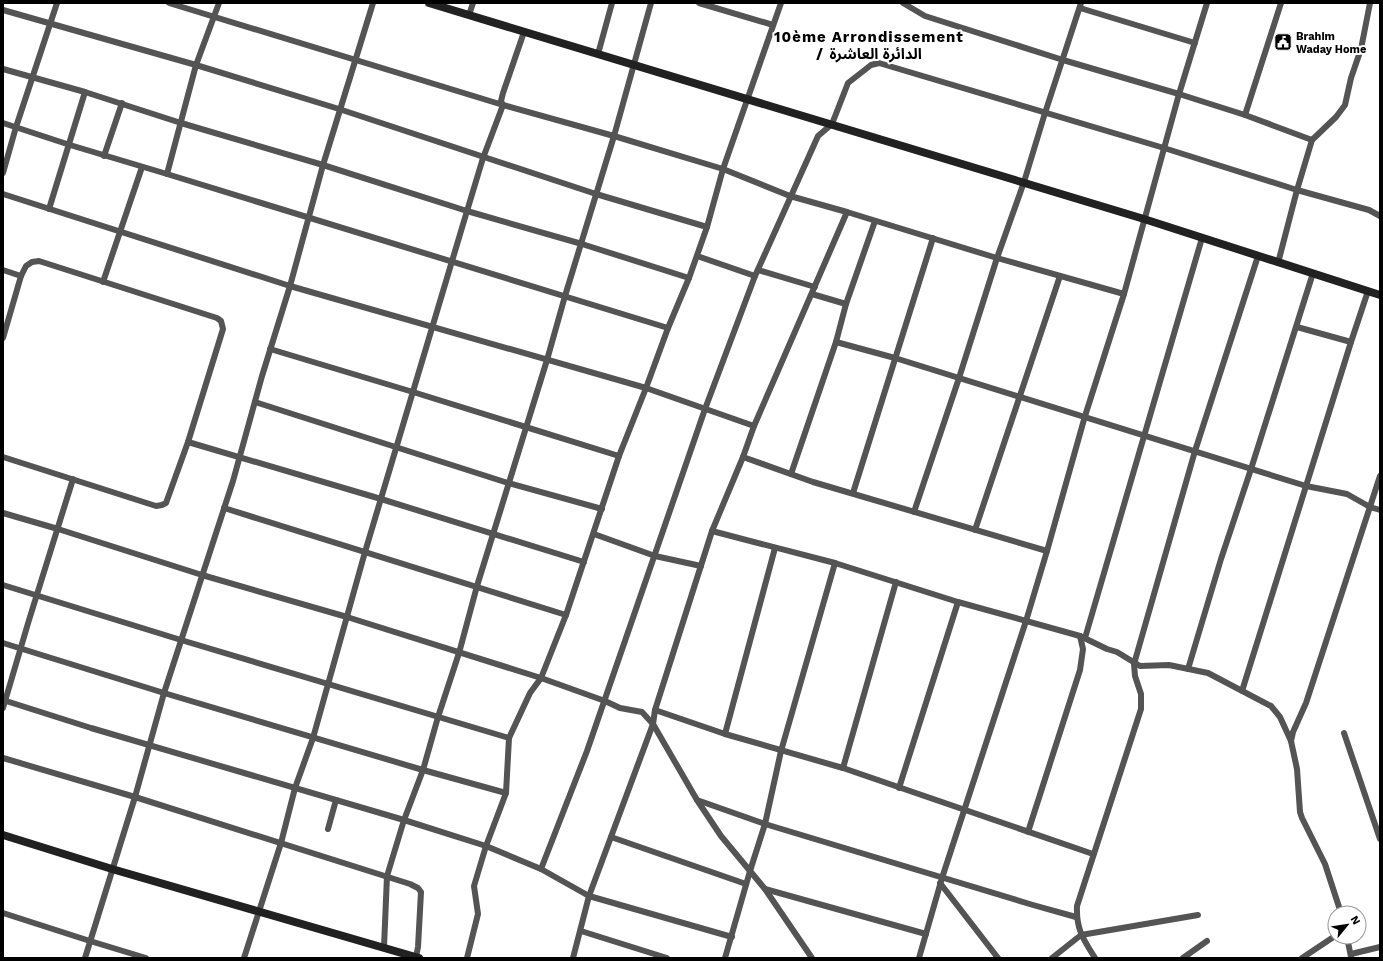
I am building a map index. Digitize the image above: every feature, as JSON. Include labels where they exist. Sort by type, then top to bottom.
[{"type":"street","points":[[3,174],[16,127],[57,3]]},
{"type":"street","points":[[169,3],[502,105],[614,136],[723,169],[790,196],[997,258],[1124,294]]},
{"type":"street","points":[[167,174],[196,65],[219,3]]},
{"type":"street","points":[[85,958],[164,693],[202,574],[220,524],[270,349],[290,286],[339,109],[356,61],[373,3]]},
{"type":"street","points":[[429,3],[1024,182],[1380,295]]},
{"type":"street","points":[[469,15],[473,3]]},
{"type":"street","points":[[598,54],[612,3]]},
{"type":"street","points":[[384,947],[387,876],[404,820],[423,770],[438,717],[459,653],[508,482],[547,360],[635,65],[651,3]]},
{"type":"street","points":[[699,3],[773,25]]},
{"type":"street","points":[[467,958],[478,914],[474,886],[486,846],[506,793],[509,738],[530,694],[541,678],[566,615],[619,456],[708,227],[723,169],[781,3]]},
{"type":"street","points":[[903,3],[925,16],[1063,60],[1245,115],[1312,140]]},
{"type":"street","points":[[919,958],[941,880],[1026,621],[1047,552],[1084,416],[1124,294],[1179,94],[1207,3]]},
{"type":"street","points":[[1245,115],[1281,3]]},
{"type":"street","points":[[1278,263],[1312,140],[1336,117],[1345,104],[1351,78],[1361,49],[1370,3]]},
{"type":"street","points":[[914,512],[997,258],[1024,182],[1081,5],[1195,43]]},
{"type":"street","points":[[3,10],[196,65],[339,109],[483,158],[596,194],[708,227]]},
{"type":"street","points":[[244,958],[281,843],[295,788],[313,738],[365,552],[483,158],[502,105],[501,101],[503,93],[524,32]]},
{"type":"street","points":[[541,870],[587,751],[705,409],[756,273],[818,136],[832,124],[848,83],[874,64],[879,63],[1164,148],[1297,190],[1369,210],[1380,216]]},
{"type":"street","points":[[3,69],[85,92],[181,123],[323,165],[467,211],[582,244],[689,278]]},
{"type":"street","points":[[49,209],[70,145],[85,92]]},
{"type":"street","points":[[104,156],[122,104]]},
{"type":"street","points":[[3,123],[104,156],[668,328]]},
{"type":"street","points":[[103,282],[142,167]]},
{"type":"street","points":[[3,194],[290,286],[646,388],[754,426]]},
{"type":"street","points":[[573,958],[589,896],[653,724],[655,710],[712,531],[754,426],[847,212]]},
{"type":"street","points":[[792,474],[836,342],[846,304],[875,221]]},
{"type":"street","points":[[853,493],[933,238]]},
{"type":"street","points":[[1028,832],[1080,670],[1083,649],[1082,637],[1202,238]]},
{"type":"street","points":[[697,256],[756,273],[815,287]]},
{"type":"street","points":[[1095,958],[1081,935],[1076,917],[1077,906],[1141,709],[1140,694],[1134,676],[1134,664],[1195,451],[1258,256]]},
{"type":"street","points":[[3,338],[21,276],[26,266],[32,262],[39,261],[217,318],[221,321],[223,329],[188,442],[166,503],[156,506],[3,457]]},
{"type":"street","points":[[3,270],[21,276]]},
{"type":"street","points":[[1188,669],[1221,559],[1297,327],[1312,274]]},
{"type":"street","points":[[975,530],[1060,276]]},
{"type":"street","points":[[1242,692],[1368,291]]},
{"type":"street","points":[[812,294],[846,304]]},
{"type":"street","points":[[1297,327],[1351,342]]},
{"type":"street","points":[[836,342],[895,358],[1020,396],[1306,486],[1347,494],[1370,507],[1380,510]]},
{"type":"street","points":[[270,349],[619,456]]},
{"type":"street","points":[[255,402],[396,448],[602,510]]},
{"type":"street","points":[[188,442],[240,456],[494,533],[584,562]]},
{"type":"street","points":[[743,456],[813,482],[1047,552]]},
{"type":"street","points":[[1291,741],[1293,732],[1306,703],[1380,476]]},
{"type":"street","points":[[3,708],[4,700],[73,479]]},
{"type":"street","points":[[224,508],[566,615]]},
{"type":"street","points":[[3,513],[202,574],[347,616],[541,678],[605,701],[620,708],[642,712],[653,724],[697,800],[721,836],[765,889],[812,958]]},
{"type":"street","points":[[712,531],[835,563],[958,602],[1082,637],[1117,652],[1134,664],[1143,667],[1164,665],[1208,673],[1242,692],[1267,703],[1280,717],[1291,741],[1297,768],[1300,812],[1325,864],[1338,905]]},
{"type":"street","points":[[594,534],[655,556],[701,566]]},
{"type":"street","points":[[725,734],[775,548]]},
{"type":"street","points":[[725,958],[765,824],[781,751],[835,563]]},
{"type":"street","points":[[843,768],[896,582]]},
{"type":"street","points":[[3,585],[509,738]]},
{"type":"street","points":[[899,788],[958,602]]},
{"type":"street","points":[[3,643],[313,738],[506,793]]},
{"type":"street","points":[[4,700],[486,846],[541,870],[589,896],[732,937]]},
{"type":"street","points":[[655,710],[725,734],[843,768],[1093,854]]},
{"type":"street","points":[[1344,733],[1380,839]]},
{"type":"street","points":[[3,758],[134,797],[410,884],[418,888],[421,892],[417,958],[3,835]]},
{"type":"street","points":[[328,829],[336,800]]},
{"type":"street","points":[[697,800],[765,824],[941,880],[1076,917]]},
{"type":"street","points":[[611,837],[746,884]]},
{"type":"street","points":[[941,880],[998,958]]},
{"type":"street","points":[[765,889],[926,934]]},
{"type":"street","points":[[3,913],[146,958]]},
{"type":"street","points":[[1052,958],[1081,935],[1198,915]]},
{"type":"street","points":[[581,931],[668,958]]},
{"type":"street","points":[[1183,958],[1207,941]]},
{"type":"street","points":[[1302,958],[1327,941]]},
{"type":"street","points":[[1349,945],[1351,956],[1380,947]]},
{"type":"place","name":"Brahim Waday Home","points":[[1283,42]]},
{"type":"district","name":"10ème Arrondissement / الدائرة العاشرة","points":[[869,46]]}]
